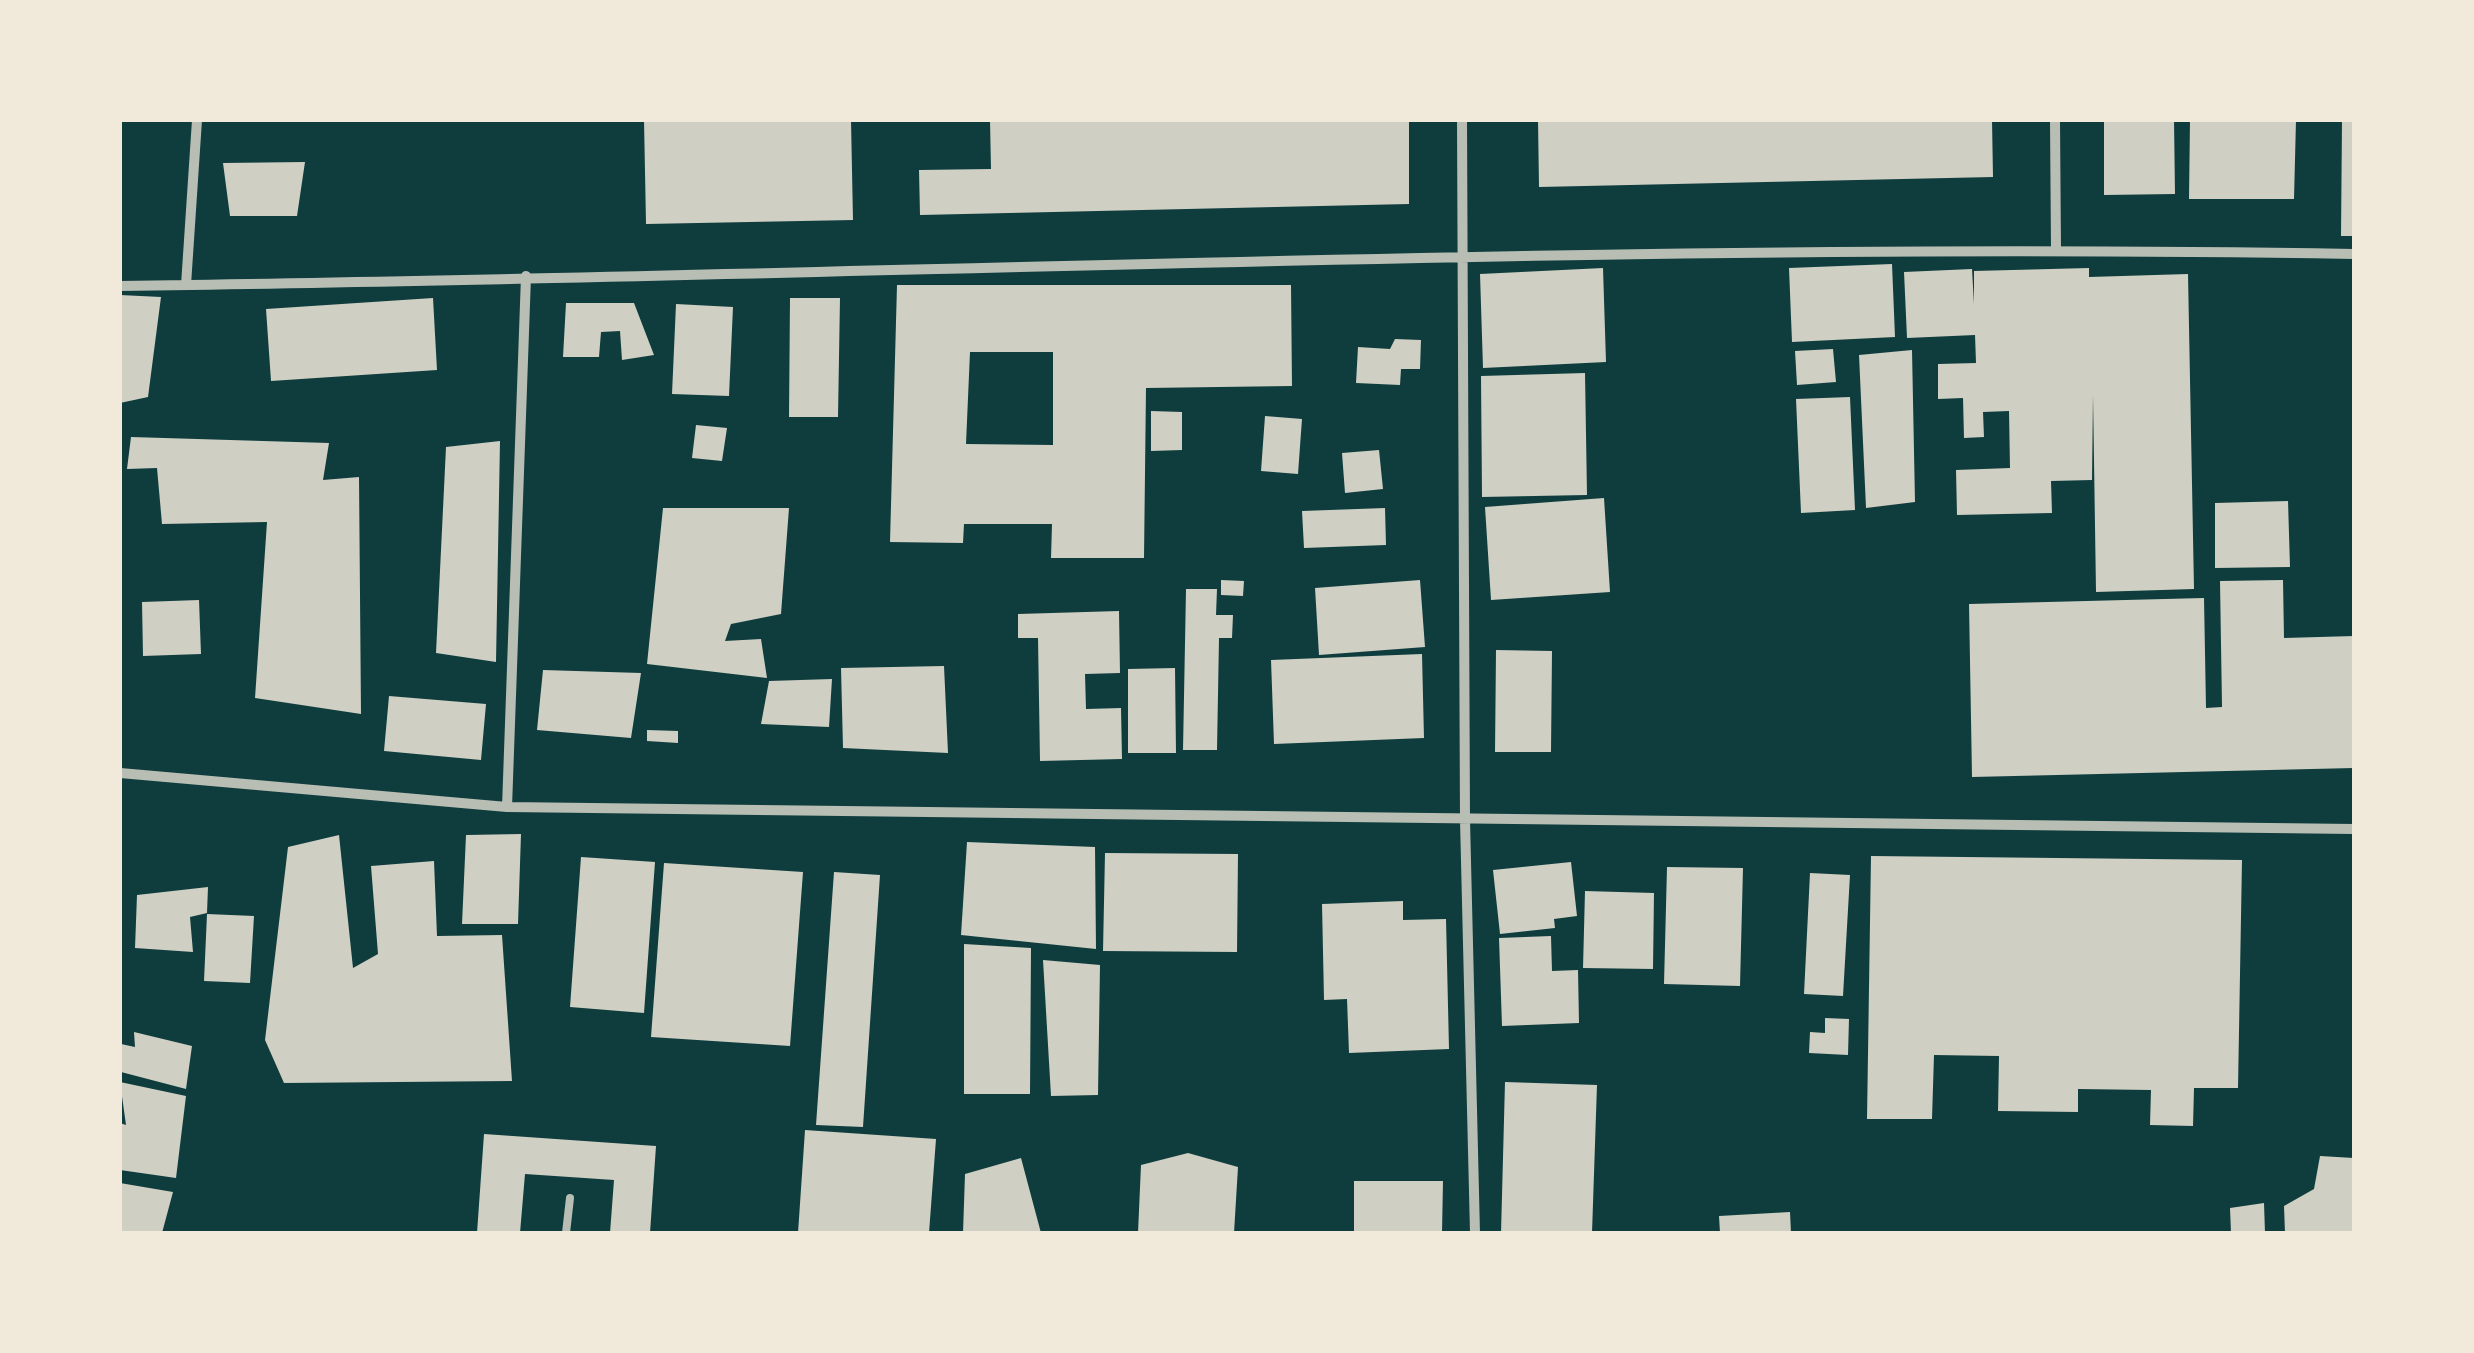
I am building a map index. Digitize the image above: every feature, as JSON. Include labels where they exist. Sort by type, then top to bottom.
[{"type":"street","points":[[186,285],[197,120]]},
{"type":"street","points":[[1462,120],[1465,820],[1474,1233]]},
{"type":"street","points":[[2055,120],[2056,249]]},
{"type":"street","points":[[120,286],[1465,256],[2056,249],[2354,254]]},
{"type":"street","points":[[507,807],[526,276]]},
{"type":"street","points":[[120,773],[507,807],[2354,829]]},
{"type":"lane","points":[[566,1233],[570,1198]]},
{"type":"building","points":[[644,120],[851,120],[853,220],[646,224]]},
{"type":"building","points":[[990,120],[1409,120],[1409,204],[920,215],[919,170],[991,169]]},
{"type":"building","points":[[1538,120],[1992,120],[1993,177],[1539,187]]},
{"type":"building","points":[[2104,120],[2174,120],[2175,194],[2104,195]]},
{"type":"building","points":[[2190,120],[2296,120],[2294,199],[2189,199]]},
{"type":"building","points":[[2342,120],[2354,120],[2354,236],[2341,236]]},
{"type":"building","points":[[305,162],[297,216],[230,216],[223,163]]},
{"type":"building","points":[[1892,264],[1895,337],[1792,342],[1789,268]]},
{"type":"building","points":[[1603,268],[1606,362],[1483,368],[1480,274]]},
{"type":"building","points":[[2089,268],[2089,277],[2188,274],[2194,589],[2096,592],[2093,395],[2092,480],[2051,481],[2052,513],[1957,515],[1956,470],[2010,468],[2009,411],[1983,412],[1984,437],[1964,438],[1963,398],[1938,399],[1938,364],[1976,363],[1975,335],[1907,338],[1904,272],[1972,269],[1974,304],[1974,271]]},
{"type":"building","points":[[897,285],[1291,285],[1292,386],[1146,388],[1144,558],[1051,558],[1052,524],[964,524],[963,543],[890,542]],"holes":[[[970,352],[1053,352],[1053,445],[966,444]]]},
{"type":"building","points":[[120,295],[161,297],[148,397],[120,403]]},
{"type":"building","points":[[433,298],[437,370],[271,381],[266,309]]},
{"type":"building","points":[[790,298],[840,298],[838,417],[789,417]]},
{"type":"building","points":[[566,303],[634,303],[654,355],[622,360],[620,331],[601,332],[599,357],[563,357]]},
{"type":"building","points":[[676,304],[733,307],[729,396],[672,394]]},
{"type":"building","points":[[1395,339],[1421,340],[1420,369],[1401,369],[1400,385],[1356,383],[1358,347],[1390,349]]},
{"type":"building","points":[[1833,349],[1836,382],[1797,385],[1795,351]]},
{"type":"building","points":[[1912,350],[1915,502],[1866,508],[1859,355]]},
{"type":"building","points":[[1585,373],[1587,495],[1482,497],[1481,376]]},
{"type":"building","points":[[1850,397],[1855,510],[1801,513],[1796,399]]},
{"type":"building","points":[[1151,411],[1182,412],[1182,450],[1151,451]]},
{"type":"building","points":[[1265,416],[1302,419],[1298,474],[1261,471]]},
{"type":"building","points":[[696,425],[727,428],[722,461],[692,458]]},
{"type":"building","points":[[131,437],[329,443],[323,480],[359,477],[361,714],[255,698],[267,522],[162,524],[157,468],[127,469]]},
{"type":"building","points":[[500,441],[496,662],[436,653],[446,447]]},
{"type":"building","points":[[1379,450],[1383,489],[1345,493],[1342,453]]},
{"type":"building","points":[[1604,498],[1610,592],[1491,600],[1485,507]]},
{"type":"building","points":[[2288,501],[2290,567],[2215,568],[2215,503]]},
{"type":"building","points":[[663,508],[789,508],[781,614],[731,624],[725,641],[761,639],[767,678],[647,664]]},
{"type":"building","points":[[1385,508],[1386,545],[1304,548],[1302,511]]},
{"type":"building","points":[[1221,580],[1244,581],[1243,596],[1221,595]]},
{"type":"building","points":[[1420,580],[1425,647],[1319,655],[1315,588]]},
{"type":"building","points":[[2283,580],[2284,638],[2354,636],[2354,768],[1972,777],[1969,604],[2204,598],[2206,708],[2222,707],[2220,581]]},
{"type":"building","points":[[1186,589],[1217,589],[1216,615],[1233,615],[1232,638],[1219,638],[1217,750],[1183,750]]},
{"type":"building","points":[[199,600],[201,654],[143,656],[142,602]]},
{"type":"building","points":[[1119,611],[1120,673],[1085,674],[1086,709],[1121,708],[1122,759],[1040,761],[1038,638],[1018,638],[1018,614]]},
{"type":"building","points":[[1496,650],[1552,651],[1551,752],[1495,752]]},
{"type":"building","points":[[1422,654],[1424,738],[1274,744],[1271,660]]},
{"type":"building","points":[[944,666],[948,753],[843,748],[841,668]]},
{"type":"building","points":[[1175,668],[1176,753],[1128,753],[1128,669]]},
{"type":"building","points":[[543,670],[641,673],[631,738],[537,730]]},
{"type":"building","points":[[832,679],[829,727],[761,724],[769,681]]},
{"type":"building","points":[[389,696],[486,704],[481,760],[384,751]]},
{"type":"building","points":[[647,730],[678,731],[678,743],[647,741]]},
{"type":"building","points":[[521,834],[518,924],[462,924],[466,835]]},
{"type":"building","points":[[339,835],[353,968],[378,954],[371,866],[434,861],[437,936],[502,935],[512,1081],[284,1083],[265,1040],[288,847]]},
{"type":"building","points":[[967,842],[1095,847],[1096,949],[961,935]]},
{"type":"building","points":[[1105,853],[1238,854],[1237,952],[1103,951]]},
{"type":"building","points":[[1871,856],[2242,860],[2238,1088],[2194,1088],[2193,1126],[2150,1125],[2151,1090],[2078,1089],[2078,1112],[1998,1111],[1999,1056],[1934,1055],[1932,1119],[1867,1119]]},
{"type":"building","points":[[581,857],[655,862],[644,1013],[570,1007]]},
{"type":"building","points":[[1571,862],[1577,916],[1554,919],[1555,928],[1500,934],[1493,870]]},
{"type":"building","points":[[664,863],[803,872],[790,1046],[651,1037]]},
{"type":"building","points":[[1667,867],[1743,868],[1740,986],[1664,984]]},
{"type":"building","points":[[834,872],[880,875],[863,1127],[816,1125]]},
{"type":"building","points":[[1810,873],[1850,875],[1843,996],[1804,994]]},
{"type":"building","points":[[208,887],[207,913],[190,917],[193,952],[135,948],[137,895]]},
{"type":"building","points":[[1585,891],[1654,893],[1653,969],[1583,968]]},
{"type":"building","points":[[1403,901],[1403,920],[1446,919],[1449,1049],[1349,1053],[1347,999],[1324,1000],[1322,904]]},
{"type":"building","points":[[207,914],[254,916],[250,983],[204,981]]},
{"type":"building","points":[[1551,936],[1552,971],[1578,970],[1579,1023],[1502,1026],[1499,938]]},
{"type":"building","points":[[964,944],[1031,948],[1030,1094],[964,1094]]},
{"type":"building","points":[[1043,960],[1100,965],[1098,1095],[1051,1096]]},
{"type":"building","points":[[1825,1018],[1849,1019],[1848,1055],[1809,1053],[1810,1032],[1825,1033]]},
{"type":"building","points":[[134,1032],[192,1046],[186,1089],[121,1072],[121,1044],[135,1047]]},
{"type":"building","points":[[120,1082],[186,1096],[176,1178],[120,1170],[120,1123],[126,1125]]},
{"type":"building","points":[[1505,1082],[1597,1085],[1592,1233],[1501,1233]]},
{"type":"building","points":[[805,1130],[936,1139],[929,1233],[798,1233]]},
{"type":"building","points":[[484,1134],[656,1146],[650,1233],[610,1233],[614,1180],[525,1174],[520,1233],[477,1233]]},
{"type":"building","points":[[1188,1153],[1238,1167],[1234,1233],[1138,1233],[1141,1165]]},
{"type":"building","points":[[2320,1156],[2354,1158],[2354,1233],[2285,1233],[2284,1206],[2314,1189]]},
{"type":"building","points":[[1021,1158],[1041,1233],[963,1233],[965,1174]]},
{"type":"building","points":[[1354,1181],[1443,1181],[1442,1233],[1354,1233]]},
{"type":"building","points":[[120,1183],[173,1192],[162,1233],[120,1233]]},
{"type":"building","points":[[2264,1203],[2265,1233],[2231,1233],[2230,1208]]},
{"type":"building","points":[[1790,1212],[1791,1233],[1720,1233],[1719,1216]]}]
